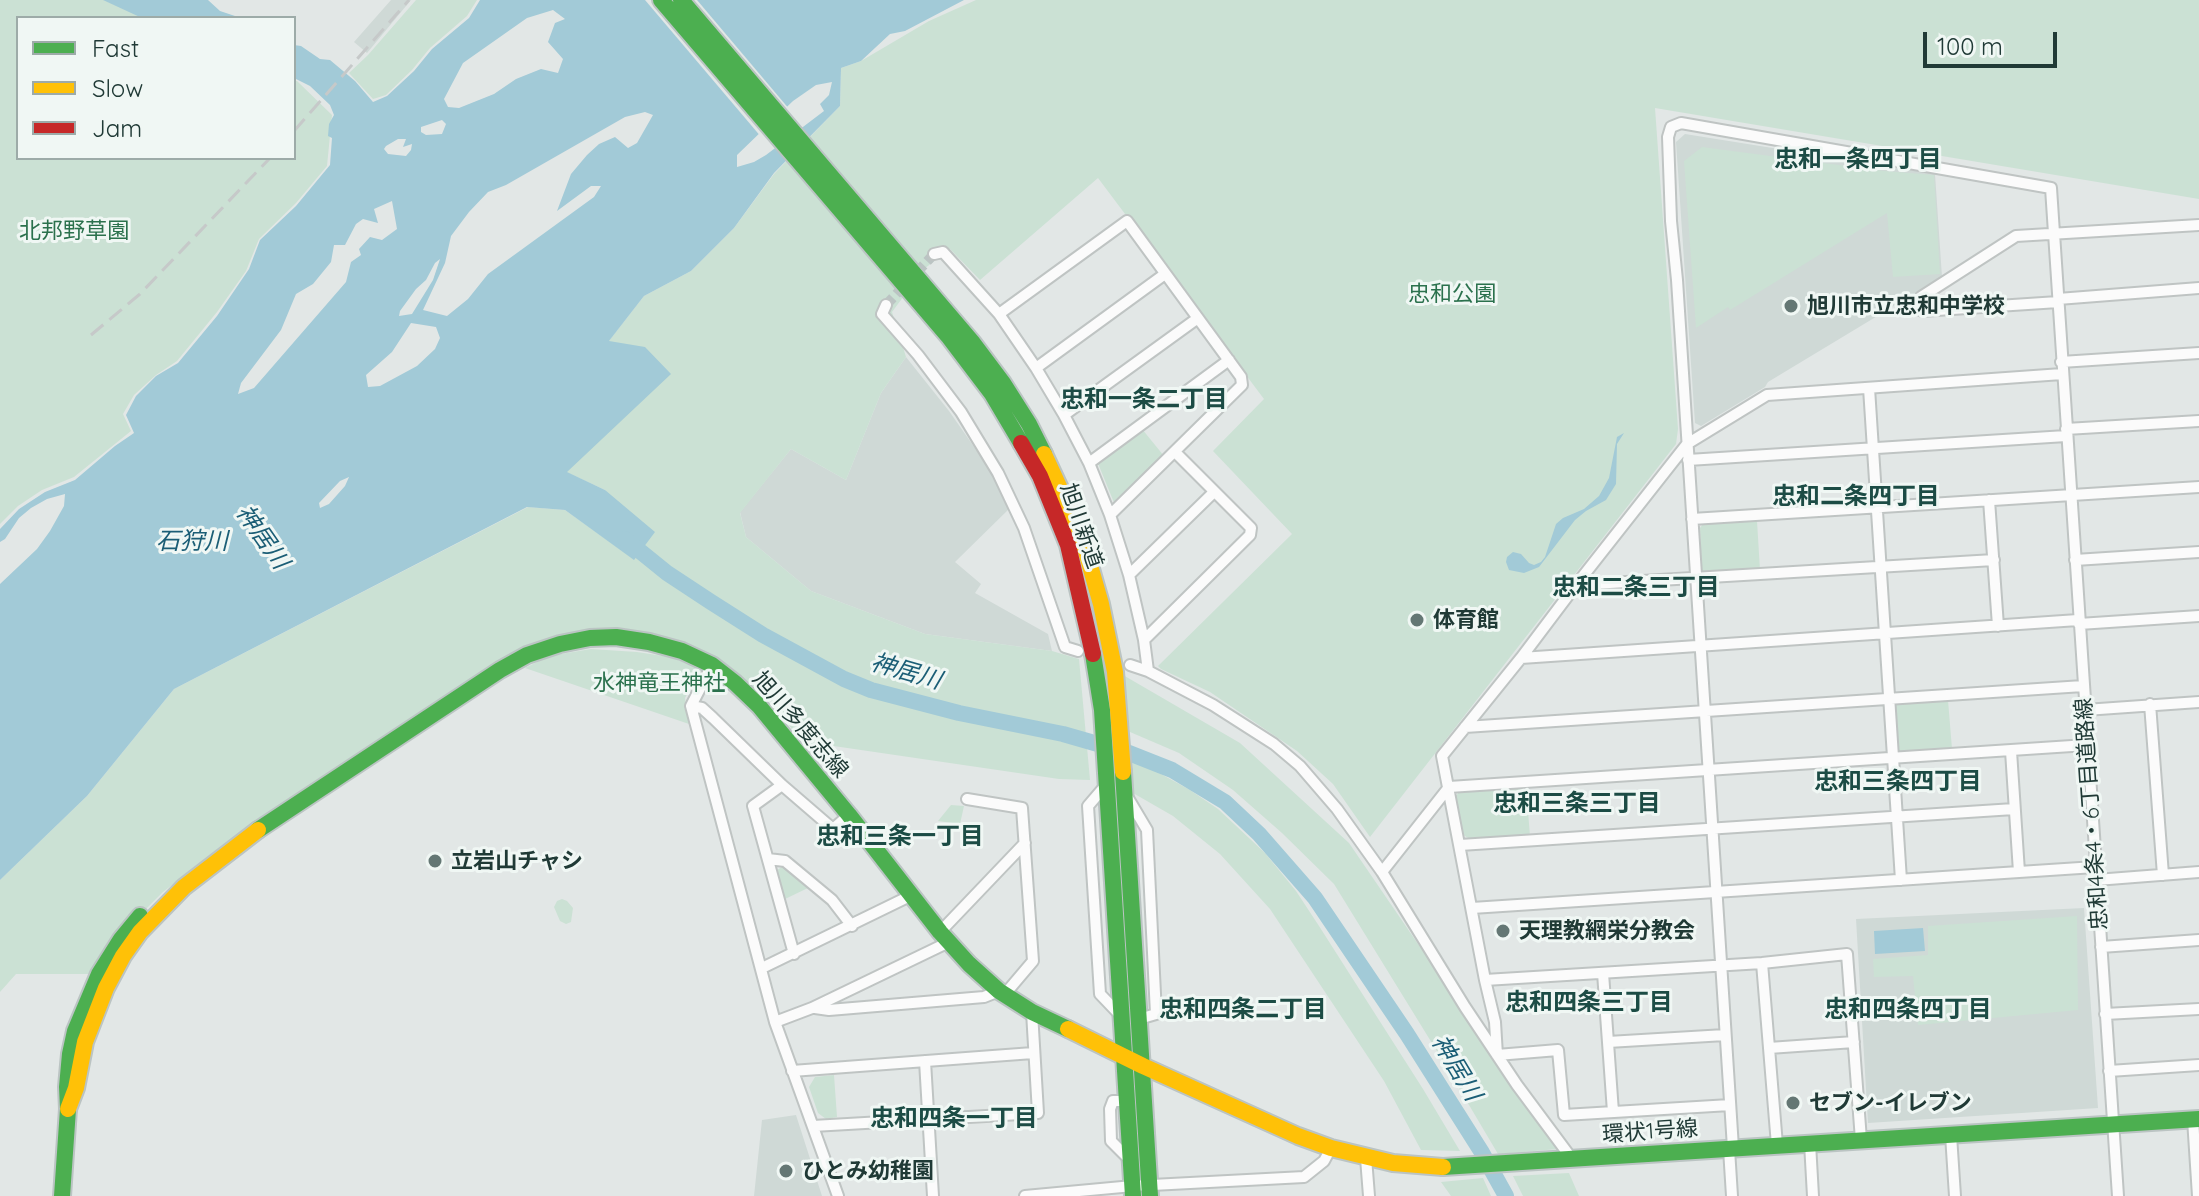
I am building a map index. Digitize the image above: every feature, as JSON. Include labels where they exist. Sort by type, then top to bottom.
[{"type":"main road","name":"旭川新道","points":[[661,0],[894,261],[973,343],[1029,424],[1081,534],[1101,604],[1115,672],[1119,715],[1112,775],[1125,793],[1131,1018],[1125,1057],[1131,1162],[1141,1191]]},
{"type":"main road","name":"旭川新道","points":[[681,0],[894,261],[992,394],[1040,476],[1068,545],[1090,638],[1112,775],[1131,1018],[1143,1066],[1141,1191]]},
{"type":"main road","name":"旭川多度志線","points":[[62,1196],[67,1087],[75,1031],[99,974],[139,916],[163,892],[228,847],[257,831],[500,670],[527,655],[590,638],[616,637],[682,651],[712,665],[735,683],[759,706],[945,937],[1002,993],[1032,1012],[1125,1057]]},
{"type":"main road","name":"環状1号線","points":[[1125,1057],[1298,1136],[1366,1158],[1424,1167],[1452,1168],[2196,1119]]},
{"type":"street","name":"忠和4条4・6丁目道路線","points":[[1687,444],[1668,153],[1668,134],[1673,126],[1690,123],[2051,188],[2118,1196]]},
{"type":"street","points":[[999,314],[1127,221],[1241,377],[1242,385],[1110,515]]},
{"type":"street","points":[[2199,225],[2016,236],[1921,297],[1922,311],[2199,288]]},
{"type":"street","points":[[934,254],[943,252],[999,314],[1036,368],[1089,463],[1129,575],[1148,671]]},
{"type":"street","points":[[1036,368],[1165,274]]},
{"type":"street","points":[[886,305],[882,314],[961,412],[998,473],[1024,528],[1065,647],[1078,651]]},
{"type":"street","points":[[1064,415],[1198,318]]},
{"type":"street","points":[[2061,362],[2199,353]]},
{"type":"street","points":[[1089,463],[1229,360]]},
{"type":"street","points":[[1497,1055],[1495,1022],[1442,756],[1687,444],[1767,395],[2062,374]]},
{"type":"street","points":[[1869,388],[1901,880]]},
{"type":"street","points":[[1688,460],[2199,421]]},
{"type":"street","points":[[1687,444],[1730,1105],[1732,1196]]},
{"type":"street","points":[[1144,640],[1250,535],[1251,528],[1175,452]]},
{"type":"street","points":[[1692,519],[2199,487]]},
{"type":"street","points":[[1129,575],[1214,492]]},
{"type":"street","points":[[1989,500],[1998,626]]},
{"type":"street","points":[[2075,560],[2199,552]]},
{"type":"street","points":[[1576,585],[1994,560]]},
{"type":"street","points":[[1521,658],[1998,626],[2199,616]]},
{"type":"street","points":[[712,665],[691,706],[775,1022],[838,1196]]},
{"type":"street","points":[[1130,665],[1148,671],[1213,705],[1274,744],[1300,766],[1337,809],[1382,872],[1497,1055],[1572,1159]]},
{"type":"street","points":[[1465,727],[2083,686]]},
{"type":"street","points":[[2085,710],[2199,702]]},
{"type":"street","points":[[2150,704],[2163,875]]},
{"type":"street","points":[[691,706],[702,708],[833,829],[849,815]]},
{"type":"street","points":[[1382,872],[1449,787],[2087,745]]},
{"type":"street","points":[[2011,751],[2019,872]]},
{"type":"street","points":[[782,785],[753,806],[794,954]]},
{"type":"street","points":[[812,1008],[829,1010],[984,997],[1002,993],[1033,961],[1022,808],[967,799]]},
{"type":"street","points":[[1460,845],[2014,809]]},
{"type":"street","points":[[775,1022],[812,1008],[945,937],[1025,843]]},
{"type":"street","points":[[768,859],[785,861],[832,900],[852,926]]},
{"type":"street","points":[[1472,908],[2095,867]]},
{"type":"street","points":[[2096,880],[2199,872]]},
{"type":"street","points":[[762,968],[912,895]]},
{"type":"street","points":[[2101,947],[2199,940]]},
{"type":"street","points":[[1485,980],[1762,963],[1847,954],[1861,1140]]},
{"type":"street","points":[[1762,963],[1777,1145]]},
{"type":"street","points":[[1603,973],[1613,1112]]},
{"type":"street","points":[[2105,1014],[2199,1009]]},
{"type":"street","points":[[813,1126],[1038,1113],[1032,1012]]},
{"type":"street","points":[[1608,1042],[1725,1035]]},
{"type":"street","points":[[1769,1048],[1854,1042]]},
{"type":"street","points":[[1497,1055],[1558,1050],[1564,1115],[1730,1105]]},
{"type":"street","points":[[792,1071],[1033,1053]]},
{"type":"street","points":[[925,1061],[933,1196]]},
{"type":"street","points":[[2109,1071],[2199,1065]]},
{"type":"street","points":[[2196,1119],[2198,1196]]},
{"type":"street","points":[[1951,1135],[1955,1196]]},
{"type":"street","points":[[1810,1143],[1813,1196]]},
{"type":"street","points":[[1025,1196],[1141,1191],[1304,1177],[1324,1161],[1331,1148]]},
{"type":"street","points":[[1366,1158],[1369,1196]]},
{"type":"shaded area","points":[[391,0],[411,0],[367,53],[354,42]]},
{"type":"shaded area","name":"旭川市立忠和中学校","points":[[1685,134],[1935,174],[1942,277],[1701,426],[1695,423],[1676,142]]},
{"type":"shaded area","points":[[906,357],[949,411],[1000,484],[1010,508],[955,562],[981,584],[975,593],[1048,634],[1052,651],[925,634],[811,591],[746,537],[740,512],[791,449],[846,480],[881,393]]},
{"type":"shaded area","points":[[2084,908],[2098,1108],[1868,1123],[1856,919]]},
{"type":"shaded area","name":"ひとみ幼稚園","points":[[796,1115],[822,1196],[754,1196],[762,1120]]},
{"type":"green space","name":"北邦野草園","points":[[0,0],[104,0],[141,16],[16,16],[16,160],[296,160],[297,81],[332,115],[327,166],[296,203],[259,239],[246,271],[177,361],[134,395],[123,414],[131,431],[74,477],[42,490],[18,506],[0,524]]},
{"type":"green space","points":[[416,0],[477,0],[467,16],[430,48],[386,95],[373,99],[349,73]]},
{"type":"green space","name":"忠和公園","points":[[976,0],[2199,0],[2199,199],[1655,108],[1678,429],[1676,444],[1370,837],[1333,784],[1297,751],[1210,692],[1158,666],[1292,534],[1213,451],[1264,399],[1098,178],[980,280],[950,249],[924,269],[892,312],[906,357],[881,393],[846,480],[791,449],[740,513],[746,537],[811,591],[925,634],[1052,651],[1079,659],[1090,780],[1059,779],[820,744],[811,754],[769,699],[735,683],[712,665],[616,637],[527,655],[190,871],[139,916],[99,974],[16,974],[0,992],[0,880],[87,796],[174,689],[528,507],[565,510],[634,559],[605,490],[566,472],[608,342],[644,296],[691,271],[734,228],[774,174],[840,106],[841,68],[861,61],[929,21]]},
{"type":"green space","points":[[1702,147],[1934,175],[1940,274],[1893,277],[1887,213],[1696,328],[1684,161]]},
{"type":"green space","points":[[1142,429],[1164,456],[1115,505],[1097,461]]},
{"type":"green space","points":[[1757,521],[1760,570],[1702,574],[1700,528],[1703,524]]},
{"type":"green space","name":"水神竜王神社","points":[[591,649],[670,657],[701,669],[685,698],[689,724],[525,668],[549,656]]},
{"type":"green space","points":[[1123,675],[1240,743],[1349,843],[1558,1149],[1498,1154],[1334,884],[1233,790],[1179,753],[1130,732]]},
{"type":"green space","points":[[1948,700],[1952,749],[1899,753],[1895,705]]},
{"type":"green space","points":[[1132,758],[1218,809],[1265,853],[1319,926],[1460,1151],[1421,1150],[1384,1081],[1270,909],[1220,854],[1173,816],[1133,793]]},
{"type":"green space","points":[[1526,787],[1530,836],[1471,840],[1462,834],[1455,797],[1460,791]]},
{"type":"green space","points":[[951,805],[964,806],[960,824],[938,821]]},
{"type":"green space","points":[[783,866],[810,887],[783,900],[776,871]]},
{"type":"green space","points":[[562,899],[573,908],[571,922],[566,924],[560,921],[554,907]]},
{"type":"green space","points":[[2077,916],[2078,1010],[1918,1025],[1913,976],[1874,977],[1873,959],[1928,955],[1928,926]]},
{"type":"green space","points":[[834,1075],[837,1117],[826,1119],[818,1113],[809,1087],[815,1077]]},
{"type":"green space","points":[[1569,1173],[1579,1196],[1523,1196],[1513,1176]]},
{"type":"green space","points":[[1483,1178],[1491,1196],[1451,1196],[1441,1182]]},
{"type":"water","points":[[103,0],[208,0],[220,11],[235,16],[138,16]]},
{"type":"water","name":"石狩川","points":[[480,0],[964,0],[905,31],[890,34],[861,61],[841,68],[840,106],[774,173],[734,228],[691,271],[644,296],[609,341],[645,347],[671,374],[567,472],[605,490],[655,532],[634,560],[565,510],[527,507],[174,689],[87,796],[0,880],[0,584],[37,549],[50,531],[64,506],[65,494],[31,508],[0,542],[0,529],[19,509],[45,492],[75,480],[134,433],[126,415],[136,396],[156,376],[178,363],[217,316],[249,269],[260,240],[296,206],[330,165],[332,138],[328,136],[334,115],[330,105],[310,86],[296,79],[296,45],[320,59],[330,60],[355,81],[373,102],[387,96],[432,49],[469,18]],"holes":[[[553,10],[565,19],[555,23],[548,42],[563,59],[558,73],[541,69],[516,79],[494,94],[459,108],[448,107],[444,99],[463,63],[527,18]],[[832,82],[829,95],[820,104],[824,111],[766,155],[737,167],[737,155],[793,101],[816,85]],[[645,112],[653,115],[637,143],[628,148],[615,137],[599,144],[587,155],[571,174],[557,211],[591,186],[601,186],[594,197],[488,274],[468,299],[447,316],[423,310],[445,263],[451,236],[488,192],[506,185],[625,117]],[[442,120],[446,124],[442,134],[426,135],[421,132],[421,127]],[[398,139],[406,139],[403,147],[412,144],[406,156],[388,154],[384,149]],[[392,201],[397,229],[382,240],[370,237],[359,249],[361,255],[351,262],[346,282],[254,388],[238,394],[241,383],[281,330],[296,294],[313,284],[331,262],[334,245],[345,245],[356,224],[363,219],[378,223],[374,209]],[[440,259],[433,280],[412,314],[399,316]],[[411,323],[436,327],[440,338],[435,349],[417,366],[380,386],[368,387],[366,375],[392,352]],[[349,477],[329,504],[320,508],[319,503],[340,481]]]},
{"type":"water","points":[[1624,433],[1617,444],[1616,484],[1606,500],[1575,520],[1539,567],[1524,573],[1509,570],[1507,557],[1513,552],[1521,554],[1534,565],[1541,562],[1556,524],[1584,509],[1599,496],[1609,478],[1617,437]]},
{"type":"water","points":[[1923,928],[1925,951],[1875,954],[1874,931]]},
{"type":"pier","points":[[645,0],[697,0],[790,110],[762,138]]},
{"type":"waterway","name":"神居川","points":[[625,539],[667,573],[711,602],[763,635],[844,679],[871,690],[959,713],[1063,734],[1129,753],[1172,770],[1225,802],[1259,834],[1315,898],[1407,1034],[1506,1196]]},
{"type":"tunnel","points":[[886,305],[934,254]]},
{"type":"railway","points":[[296,129],[409,0]]},
{"type":"railway","points":[[91,335],[140,294],[268,160]]},
{"type":"traffic: fast","points":[[661,0],[948,336],[992,394],[1021,443]]},
{"type":"traffic: fast","points":[[681,0],[973,343],[1003,383],[1044,454]]},
{"type":"traffic: fast","points":[[258,830],[527,655],[590,638],[616,637],[649,642],[682,651],[712,665],[735,683],[759,706],[969,964],[999,991],[1032,1012],[1068,1029]]},
{"type":"traffic: fast","points":[[1093,654],[1102,710],[1133,1196]]},
{"type":"traffic: fast","points":[[1123,772],[1150,1196]]},
{"type":"traffic: fast","points":[[62,1196],[67,1087],[75,1031],[99,974],[140,916]]},
{"type":"traffic: fast","points":[[1443,1167],[2199,1119]]},
{"type":"traffic: slow","points":[[1044,454],[1081,534],[1101,604],[1115,672],[1123,772]]},
{"type":"traffic: slow","points":[[68,1109],[76,1088],[85,1042],[106,988],[123,956],[140,932],[184,887],[258,830]]},
{"type":"traffic: slow","points":[[1068,1029],[1298,1136],[1331,1148],[1393,1163],[1443,1167]]},
{"type":"traffic: jam","points":[[1021,443],[1040,476],[1068,545],[1093,654]]},
{"type":"place","name":"旭川市立忠和中学校","points":[[1791,306]]},
{"type":"place","name":"体育館","points":[[1417,620]]},
{"type":"place","name":"立岩山チャシ","points":[[435,861]]},
{"type":"place","name":"天理教網栄分教会","points":[[1503,931]]},
{"type":"place","name":"セブン-イレブン","points":[[1793,1103]]},
{"type":"place","name":"ひとみ幼稚園","points":[[786,1171]]},
{"type":"district","name":"忠和一条四丁目","points":[[1858,160]]},
{"type":"district","name":"忠和一条二丁目","points":[[1144,400]]},
{"type":"district","name":"忠和二条四丁目","points":[[1856,497]]},
{"type":"district","name":"忠和二条三丁目","points":[[1636,588]]},
{"type":"district","name":"忠和三条四丁目","points":[[1898,782]]},
{"type":"district","name":"忠和三条三丁目","points":[[1577,804]]},
{"type":"district","name":"忠和三条一丁目","points":[[900,837]]},
{"type":"district","name":"忠和四条三丁目","points":[[1589,1003]]},
{"type":"district","name":"忠和四条二丁目","points":[[1243,1010]]},
{"type":"district","name":"忠和四条四丁目","points":[[1908,1010]]},
{"type":"district","name":"忠和四条一丁目","points":[[954,1119]]}]
